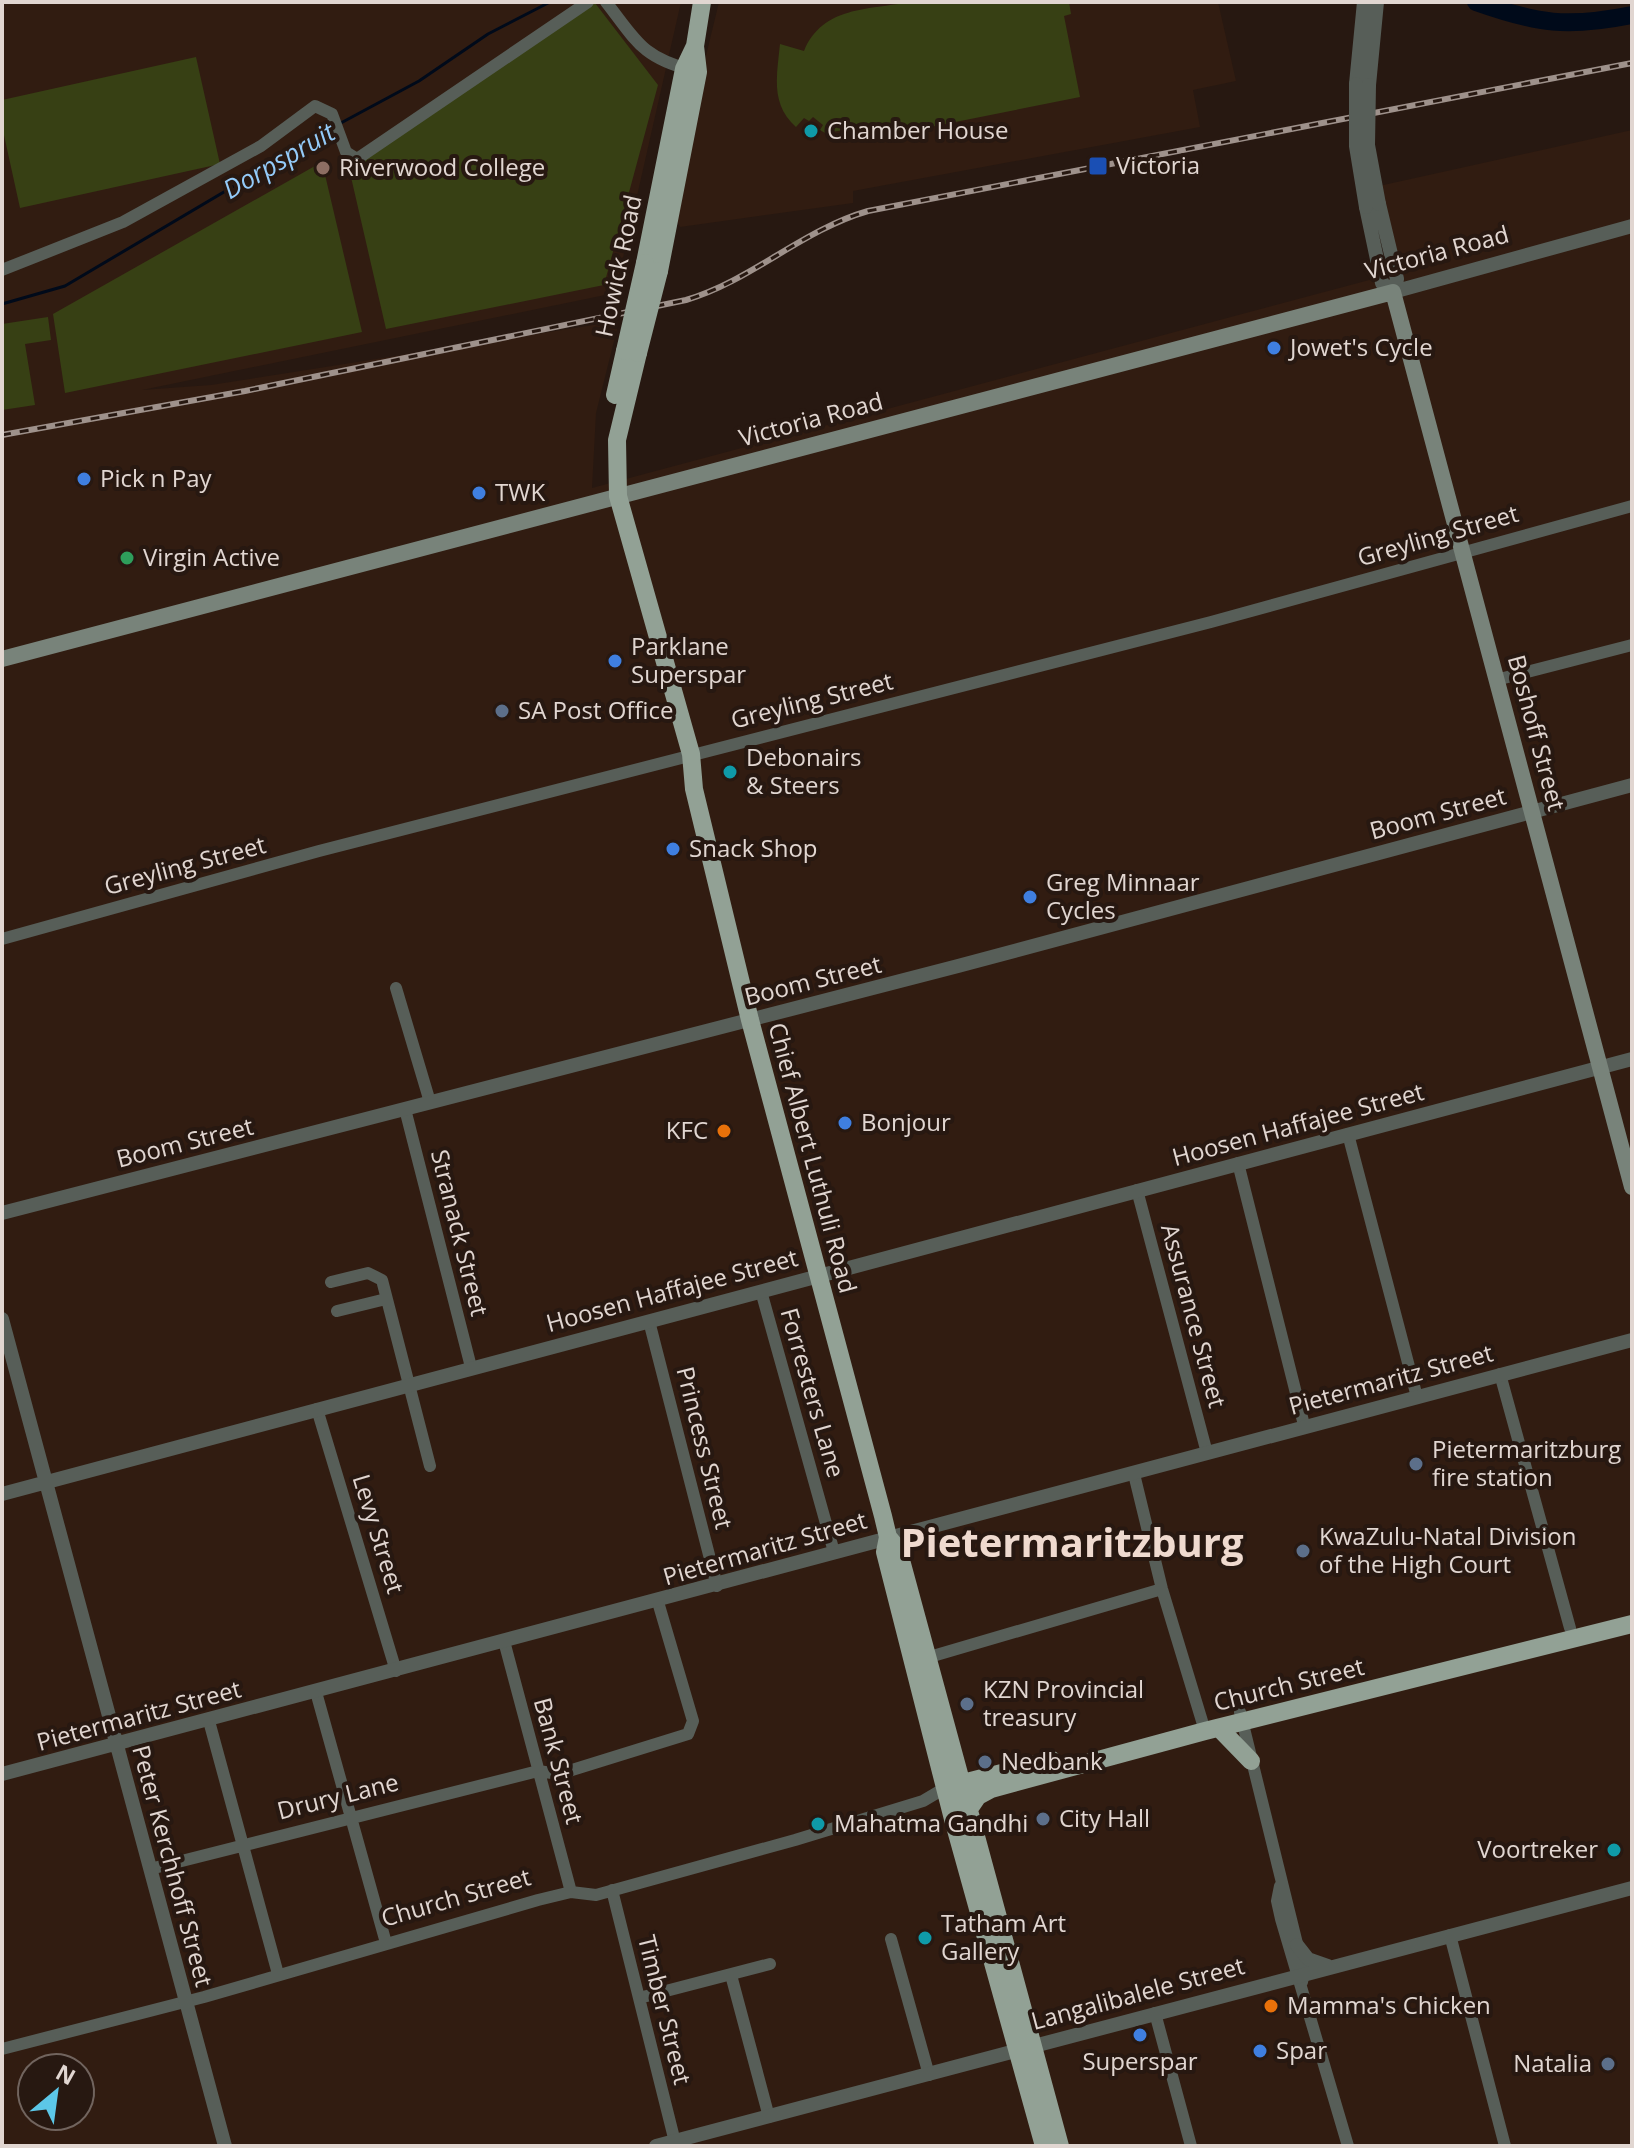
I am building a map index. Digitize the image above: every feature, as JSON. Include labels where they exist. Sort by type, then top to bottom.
[{"type":"main road","name":"Howick Road","points":[[612,497],[606,439],[632,352],[652,267],[702,2]]},
{"type":"main road","name":"Victoria Road","points":[[2,659],[1391,285]]},
{"type":"main road","name":"Boshoff Street","points":[[1391,285],[1632,1187]]},
{"type":"main road","name":"Chief Albert Luthuli Road","points":[[612,497],[685,755],[750,1020],[888,1537],[898,1549],[926,1658],[951,1792],[967,1812],[1026,2047],[1044,2146]]},
{"type":"main road","name":"Chief Albert Luthuli Road","points":[[888,1537],[885,1552],[951,1792],[1026,2047],[1060,2146]]},
{"type":"main road","name":"Church Street","points":[[967,1812],[978,1796],[991,1789],[1241,1717],[1632,1612]]},
{"type":"main road","name":"Church Street","points":[[1241,1717],[1632,1624]]},
{"type":"main road","name":"Church Street","points":[[951,1792],[1209,1727]]},
{"type":"main road","points":[[1209,1727],[1251,1761]]},
{"type":"street","points":[[2,270],[123,222],[261,146],[315,106],[332,114],[349,155],[357,159],[464,83],[588,2]]},
{"type":"street","points":[[606,2],[641,50],[663,63],[691,70]]},
{"type":"street","points":[[1370,7],[1356,146],[1391,285]]},
{"type":"street","name":"Victoria Road","points":[[1391,285],[1632,226]]},
{"type":"street","name":"Greyling Street","points":[[2,939],[685,755],[1211,622],[1632,506]]},
{"type":"street","points":[[1496,680],[1632,645]]},
{"type":"street","name":"Boom Street","points":[[2,1213],[750,1020],[1632,785]]},
{"type":"street","points":[[396,988],[430,1102]]},
{"type":"street","name":"Hoosen Haffajee Street","points":[[2,1494],[1632,1059]]},
{"type":"street","name":"Stranack Street","points":[[405,1109],[471,1367]]},
{"type":"street","points":[[1348,1134],[1417,1397]]},
{"type":"street","points":[[1238,1163],[1304,1425]]},
{"type":"street","name":"Assurance Street","points":[[1137,1190],[1207,1453]]},
{"type":"street","points":[[331,1282],[368,1273],[382,1280],[430,1466]]},
{"type":"street","name":"Forresters Lane","points":[[761,1291],[834,1552]]},
{"type":"street","points":[[337,1311],[386,1299]]},
{"type":"street","name":"Peter Kerchhoff Street","points":[[2,1319],[225,2146]]},
{"type":"street","name":"Princess Street","points":[[649,1321],[717,1586]]},
{"type":"street","name":"Pietermaritz Street","points":[[2,1774],[658,1602],[1304,1425],[1632,1340]]},
{"type":"street","points":[[1500,1374],[1570,1628]]},
{"type":"street","name":"Levy Street","points":[[317,1409],[396,1671]]},
{"type":"street","points":[[1134,1474],[1162,1589],[1209,1727]]},
{"type":"street","points":[[926,1658],[1162,1589]]},
{"type":"street","name":"Drury Lane","points":[[150,1869],[349,1816],[538,1771],[559,1774],[691,1731],[693,1721],[658,1602]]},
{"type":"street","name":"Bank Street","points":[[504,1641],[571,1892]]},
{"type":"street","points":[[316,1692],[386,1943]]},
{"type":"street","points":[[1241,1717],[1280,1886],[1297,1945],[1301,1976]]},
{"type":"street","points":[[209,1721],[278,1974]]},
{"type":"street","name":"Church Street","points":[[2,2049],[186,2001],[571,1892],[596,1895],[951,1792]]},
{"type":"street","points":[[1280,1886],[1277,1901],[1348,2146]]},
{"type":"street","name":"Langalibalele Street","points":[[656,2146],[1632,1888]]},
{"type":"street","name":"Timber Street","points":[[612,1890],[675,2142]]},
{"type":"street","points":[[1450,1935],[1505,2146]]},
{"type":"street","points":[[891,1939],[929,2075]]},
{"type":"street","points":[[1297,1945],[1308,1959],[1329,1966]]},
{"type":"street","points":[[639,1998],[770,1964]]},
{"type":"street","points":[[731,1975],[769,2117]]},
{"type":"street","points":[[1155,2013],[1191,2146]]},
{"type":"shaded area","points":[[2,2],[681,2],[615,293],[142,390],[211,385],[619,321],[596,413],[592,488],[1403,271],[1379,186],[1632,130],[1632,2146],[2,2146]]},
{"type":"shaded area","points":[[719,2],[1218,2],[1236,81],[1193,90],[1200,127],[853,191],[853,203],[680,227],[670,204]]},
{"type":"green space","points":[[910,2],[1069,2],[1071,14],[1064,16],[1080,97],[880,137],[877,125],[825,133],[820,130],[823,125],[813,117],[809,121],[804,118],[796,127],[782,109],[779,99],[780,44],[804,51],[812,36],[835,18],[863,9]]},
{"type":"green space","points":[[595,3],[658,85],[604,285],[386,329],[348,164]]},
{"type":"green space","points":[[196,57],[220,164],[20,208],[2,126],[2,100]]},
{"type":"green space","points":[[322,162],[362,332],[65,393],[53,314]]},
{"type":"green space","points":[[48,317],[51,340],[25,344],[35,405],[2,410],[2,324]]},
{"type":"waterway","name":"Dorpspruit","points":[[339,124],[419,81],[488,34],[550,2]]},
{"type":"waterway","name":"Dorpspruit","points":[[1476,2],[1553,22],[1589,22],[1632,15]]},
{"type":"waterway","name":"Dorpspruit","points":[[2,304],[65,286],[332,128]]},
{"type":"railway","points":[[2,435],[245,391],[686,300],[733,281],[821,230],[868,211],[1632,63]]},
{"type":"place","name":"Chamber House","points":[[811,131]]},
{"type":"place","name":"Victoria","points":[[1098,166]]},
{"type":"place","name":"Riverwood College","points":[[323,168]]},
{"type":"place","name":"Jowet's Cycle","points":[[1274,348]]},
{"type":"place","name":"Pick n Pay","points":[[84,479]]},
{"type":"place","name":"TWK","points":[[479,493]]},
{"type":"place","name":"Virgin Active","points":[[127,558]]},
{"type":"place","name":"Parklane Superspar","points":[[615,661]]},
{"type":"place","name":"SA Post Office","points":[[502,711]]},
{"type":"place","name":"Debonairs & Steers","points":[[730,772]]},
{"type":"place","name":"Snack Shop","points":[[673,849]]},
{"type":"place","name":"Greg Minnaar Cycles","points":[[1030,897]]},
{"type":"place","name":"Bonjour","points":[[845,1123]]},
{"type":"place","name":"KFC","points":[[724,1131]]},
{"type":"place","name":"Pietermaritzburg fire station","points":[[1416,1464]]},
{"type":"place","name":"KwaZulu-Natal Division of the High Court","points":[[1303,1551]]},
{"type":"place","name":"KZN Provincial treasury","points":[[967,1704]]},
{"type":"place","name":"Nedbank","points":[[985,1762]]},
{"type":"place","name":"City Hall","points":[[1043,1819]]},
{"type":"place","name":"Mahatma Gandhi","points":[[818,1824]]},
{"type":"place","name":"Voortreker","points":[[1614,1850]]},
{"type":"place","name":"Tatham Art Gallery","points":[[925,1938]]},
{"type":"place","name":"Mamma's Chicken","points":[[1271,2006]]},
{"type":"place","name":"Superspar","points":[[1140,2035]]},
{"type":"place","name":"Spar","points":[[1260,2051]]},
{"type":"place","name":"Natalia","points":[[1608,2064]]},
{"type":"district","name":"Pietermaritzburg","points":[[1072,1543]]}]
